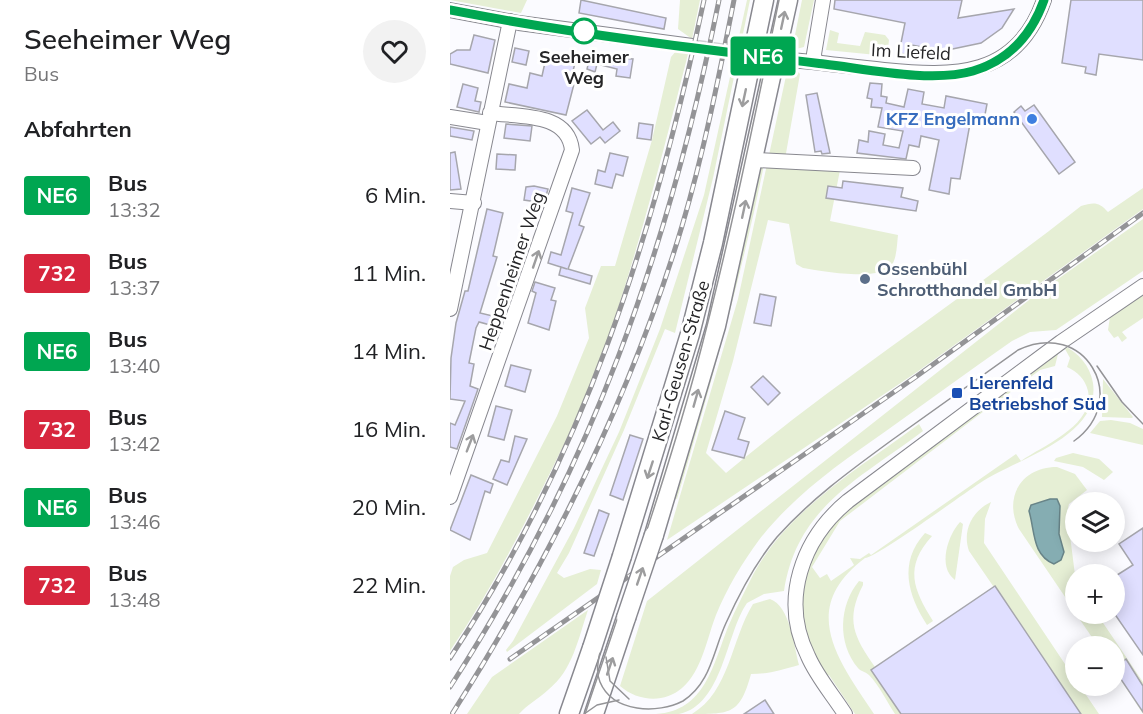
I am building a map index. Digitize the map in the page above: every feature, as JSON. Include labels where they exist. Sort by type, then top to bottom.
[{"type":"main road","name":"Karl-Geusen-Straße","points":[[569,714],[622,556],[690,334],[713,243],[764,0]]},
{"type":"main road","name":"Karl-Geusen-Straße","points":[[594,714],[654,535],[716,326],[755,160],[788,0]]},
{"type":"street","points":[[815,63],[814,54],[822,0]]},
{"type":"street","name":"Im Liefeld","points":[[792,60],[926,74],[971,71],[1003,57],[1019,43],[1037,19],[1044,0]]},
{"type":"street","points":[[450,10],[510,21],[692,46]]},
{"type":"street","points":[[450,309],[474,203],[510,21]]},
{"type":"street","name":"Heppenheimer Weg","points":[[450,117],[554,122],[569,135],[572,150],[450,497]]},
{"type":"street","points":[[755,160],[913,168]]},
{"type":"street","points":[[450,201],[474,203]]},
{"type":"street","points":[[845,714],[808,657],[800,635],[797,584],[802,561],[812,541],[835,512],[848,501],[1061,342],[1143,286]]},
{"type":"green space","points":[[450,0],[527,0],[521,13]]},
{"type":"green space","points":[[680,0],[700,0],[692,39],[678,29]]},
{"type":"green space","points":[[747,0],[750,0],[713,178],[675,333],[665,329],[624,430],[569,553],[557,573],[564,578],[590,569],[601,570],[597,584],[507,652],[506,650],[574,528],[619,432],[660,329],[704,195]]},
{"type":"green space","points":[[802,0],[814,0],[804,47],[792,50]]},
{"type":"green space","points":[[830,30],[839,33],[837,43],[860,46],[865,32],[885,35],[889,40],[887,56],[826,50]]},
{"type":"green space","points":[[689,50],[638,242],[597,371],[528,516],[491,585],[450,651],[450,576],[453,567],[464,560],[487,553],[557,416],[589,338],[585,308],[601,266],[615,266],[652,140],[671,57],[676,51]]},
{"type":"green space","points":[[789,62],[800,74],[785,159],[840,170],[830,221],[898,235],[896,253],[893,263],[887,269],[877,273],[851,274],[803,268],[796,264],[789,224],[768,220],[733,361],[706,453],[726,473],[813,404],[1081,206],[1096,204],[1108,212],[1143,188],[1143,209],[917,372],[667,540],[738,299]]},
{"type":"green space","points":[[762,164],[764,165],[735,291],[677,499],[674,498],[726,321]]},
{"type":"green space","points":[[1143,219],[1143,271],[1056,330],[1030,332],[1012,341],[835,468],[787,508],[759,540],[735,576],[716,615],[699,663],[689,681],[682,688],[667,697],[651,699],[634,695],[620,686],[647,601],[1038,293]]},
{"type":"green space","points":[[1143,295],[1143,318],[1122,332],[1127,338],[1122,342],[1118,336],[1114,338],[1108,330],[1110,317]]},
{"type":"green space","points":[[1063,345],[1079,356],[1086,366],[1093,383],[1092,402],[1084,418],[1070,432],[1053,445],[980,483],[902,537],[872,555],[865,558],[844,577],[833,596],[829,616],[831,635],[848,674],[874,714],[855,714],[829,675],[824,677],[809,646],[802,614],[803,582],[813,549],[818,539],[841,513]],"holes":[[[1065,349],[1070,358],[1067,367],[1080,376],[1085,383],[1088,403],[1084,414],[1066,433],[1021,461],[1016,454],[871,555],[869,553],[860,559],[850,558],[854,565],[831,581],[827,574],[820,578],[812,567],[840,521],[992,405],[998,412],[1012,401],[1008,394],[1040,370],[1055,366],[1058,354]]]},
{"type":"green space","points":[[1103,379],[1133,417],[1132,418],[1102,417]]},
{"type":"green space","points":[[1100,421],[1130,423],[1143,429],[1143,445],[1090,433]]},
{"type":"green space","points":[[919,424],[923,431],[855,480],[817,516],[802,537],[791,562],[784,591],[764,594],[747,603],[722,666],[705,697],[694,708],[679,714],[656,714],[673,711],[686,704],[705,684],[731,620],[754,573],[787,528],[828,490]]},
{"type":"green space","points":[[1073,453],[1099,459],[1113,472],[1104,480],[1083,467],[1054,461],[1056,458]]},
{"type":"green space","points":[[1057,467],[1075,474],[1087,490],[1065,492],[1065,552],[1072,552],[1074,564],[1065,564],[1065,597],[1019,529],[1013,506],[1018,486],[1025,478],[1044,468]]},
{"type":"green space","points":[[991,502],[985,519],[984,543],[1065,664],[1065,691],[969,551],[967,536],[970,522],[984,506]]},
{"type":"green space","points":[[960,522],[963,524],[955,580],[946,567],[946,551]]},
{"type":"green space","points":[[925,533],[932,536],[918,558],[914,578],[920,599],[933,621],[927,625],[915,602],[909,579],[911,556]]},
{"type":"green space","points":[[859,581],[863,582],[863,585],[854,608],[854,628],[875,667],[871,670],[901,714],[895,714],[873,679],[858,668],[846,647],[844,612],[847,601]]},
{"type":"green space","points":[[770,599],[777,603],[787,618],[799,665],[751,674],[743,697],[732,709],[725,712],[692,714],[705,704],[722,679],[753,604]]},
{"type":"green space","points":[[588,610],[569,664],[548,690],[519,714],[467,714],[492,677]]},
{"type":"green space","points":[[1083,624],[1104,624],[1112,636],[1091,636]]},
{"type":"green space","points":[[1125,655],[1143,682],[1143,714],[1125,686]]},
{"type":"green space","points":[[1069,696],[1087,696],[1099,714],[1081,714]]},
{"type":"water","points":[[1057,499],[1060,506],[1059,534],[1064,552],[1061,560],[1054,564],[1047,560],[1038,549],[1029,511],[1031,505]]},
{"type":"building","points":[[581,0],[666,18],[664,29],[579,13]]},
{"type":"building","points":[[835,0],[962,0],[958,18],[1014,9],[1002,28],[981,43],[943,51],[911,45],[910,55],[899,53],[905,23],[834,9]]},
{"type":"building","points":[[1071,0],[1143,0],[1143,60],[1099,54],[1096,75],[1085,73],[1086,67],[1062,63]]},
{"type":"building","points":[[474,35],[495,40],[488,73],[450,64],[450,54],[457,50],[470,50]]},
{"type":"building","points":[[515,48],[529,51],[526,65],[512,62]]},
{"type":"building","points":[[591,53],[618,60],[618,58],[633,59],[630,78],[616,76],[617,69],[597,64],[595,72],[587,69]]},
{"type":"building","points":[[565,56],[576,59],[570,83],[574,84],[566,115],[505,102],[509,84],[527,88],[530,73],[542,76],[546,58],[563,62]]},
{"type":"building","points":[[870,83],[882,84],[881,96],[887,97],[886,103],[904,107],[908,89],[924,92],[922,104],[944,108],[946,96],[987,104],[984,120],[971,118],[960,179],[951,178],[949,194],[929,190],[939,140],[921,136],[919,147],[909,145],[906,159],[857,153],[859,140],[868,142],[869,131],[885,134],[883,145],[899,148],[903,131],[878,127],[882,108],[871,107],[872,99],[867,98]]},
{"type":"building","points":[[463,84],[478,88],[475,101],[481,102],[479,112],[457,107]]},
{"type":"building","points":[[817,93],[830,153],[815,152],[806,95]]},
{"type":"building","points":[[1034,105],[1075,162],[1059,174],[1014,112],[1021,106],[1025,111]]},
{"type":"building","points":[[587,110],[603,130],[613,122],[620,131],[605,143],[600,137],[591,144],[572,121]]},
{"type":"building","points":[[639,123],[653,125],[651,140],[637,138]]},
{"type":"building","points":[[506,124],[532,126],[530,141],[504,138]]},
{"type":"building","points":[[450,127],[474,131],[472,140],[450,136]]},
{"type":"building","points":[[455,152],[461,189],[450,190],[450,153]]},
{"type":"building","points":[[610,153],[628,157],[623,176],[616,174],[612,188],[595,184],[598,170],[605,172]]},
{"type":"building","points":[[497,154],[516,155],[515,170],[496,169]]},
{"type":"building","points":[[843,181],[903,188],[901,197],[918,201],[916,211],[826,198],[828,186],[842,188]]},
{"type":"building","points":[[526,187],[548,189],[544,203],[524,200]]},
{"type":"building","points":[[572,188],[590,193],[579,225],[584,227],[568,269],[592,276],[590,284],[559,275],[561,267],[548,263],[551,252],[561,255],[573,213],[566,211]]},
{"type":"building","points":[[487,209],[503,213],[493,256],[497,257],[480,313],[497,317],[494,326],[479,322],[476,328],[469,363],[474,364],[470,386],[478,389],[457,449],[450,447],[450,423],[455,425],[465,401],[450,399],[451,358],[456,323],[465,291],[468,291]]},
{"type":"building","points":[[535,282],[555,288],[551,300],[556,301],[549,330],[528,323],[536,293],[532,291]]},
{"type":"building","points":[[760,294],[776,297],[771,326],[754,323]]},
{"type":"building","points":[[511,365],[531,370],[525,392],[505,386]]},
{"type":"building","points":[[763,376],[780,393],[768,405],[751,387]]},
{"type":"building","points":[[496,406],[512,410],[504,440],[488,436]]},
{"type":"building","points":[[725,411],[745,418],[738,439],[749,442],[744,458],[712,450]]},
{"type":"building","points":[[630,435],[643,439],[623,500],[610,495]]},
{"type":"building","points":[[515,436],[527,439],[507,485],[493,479],[501,460],[509,462]]},
{"type":"building","points":[[471,475],[493,484],[490,493],[485,491],[470,540],[450,530]]},
{"type":"building","points":[[599,510],[609,514],[594,556],[584,553]]},
{"type":"building","points":[[1143,528],[1143,655],[1122,624],[1125,624],[1125,570],[1133,565],[1124,552],[1125,540]]},
{"type":"building","points":[[995,586],[1065,690],[1065,696],[1069,696],[1081,714],[901,714],[871,670]]},
{"type":"building","points":[[1125,660],[1143,686],[1143,712],[1125,685]]},
{"type":"building","points":[[765,700],[774,714],[744,714]]},
{"type":"tunnel","points":[[692,46],[785,59]]},
{"type":"tram line","points":[[585,714],[656,501],[695,372],[729,233],[779,0]]},
{"type":"tram line","points":[[601,646],[598,664],[600,682],[615,700],[625,705],[649,709],[683,701],[700,685],[705,676],[726,623],[755,567],[790,523],[862,462],[1018,350],[1042,343],[1063,345],[1080,354],[1092,368],[1099,385],[1099,405],[1091,424],[1074,441]]},
{"type":"tram line","points":[[1097,366],[1122,402],[1143,424]]},
{"type":"tram line","points":[[606,657],[610,681],[629,699]]},
{"type":"tram line","points":[[584,714],[597,705],[619,700]]},
{"type":"railway","points":[[450,658],[497,581],[539,503],[576,423],[608,341],[637,258],[662,174],[704,0]]},
{"type":"railway","points":[[450,687],[500,605],[544,523],[584,441],[618,357],[649,271],[675,183],[699,93],[719,0]]},
{"type":"railway","points":[[452,714],[522,598],[554,538],[612,417],[638,354],[661,291],[690,198],[711,114],[734,0]]},
{"type":"railway","points":[[510,659],[917,376],[1143,213]]},
{"type":"bus line","name":"NE6","points":[[450,10],[519,23],[792,60],[926,74],[952,74],[989,65],[1003,57],[1030,31],[1044,0]]},
{"type":"place","name":"Seeheimer Weg","points":[[584,31]]},
{"type":"place","name":"KFZ Engelmann","points":[[1032,119]]},
{"type":"place","name":"Ossenbühl Schrotthandel GmbH","points":[[865,279]]},
{"type":"place","name":"Lierenfeld Betriebshof Süd","points":[[957,393]]}]
